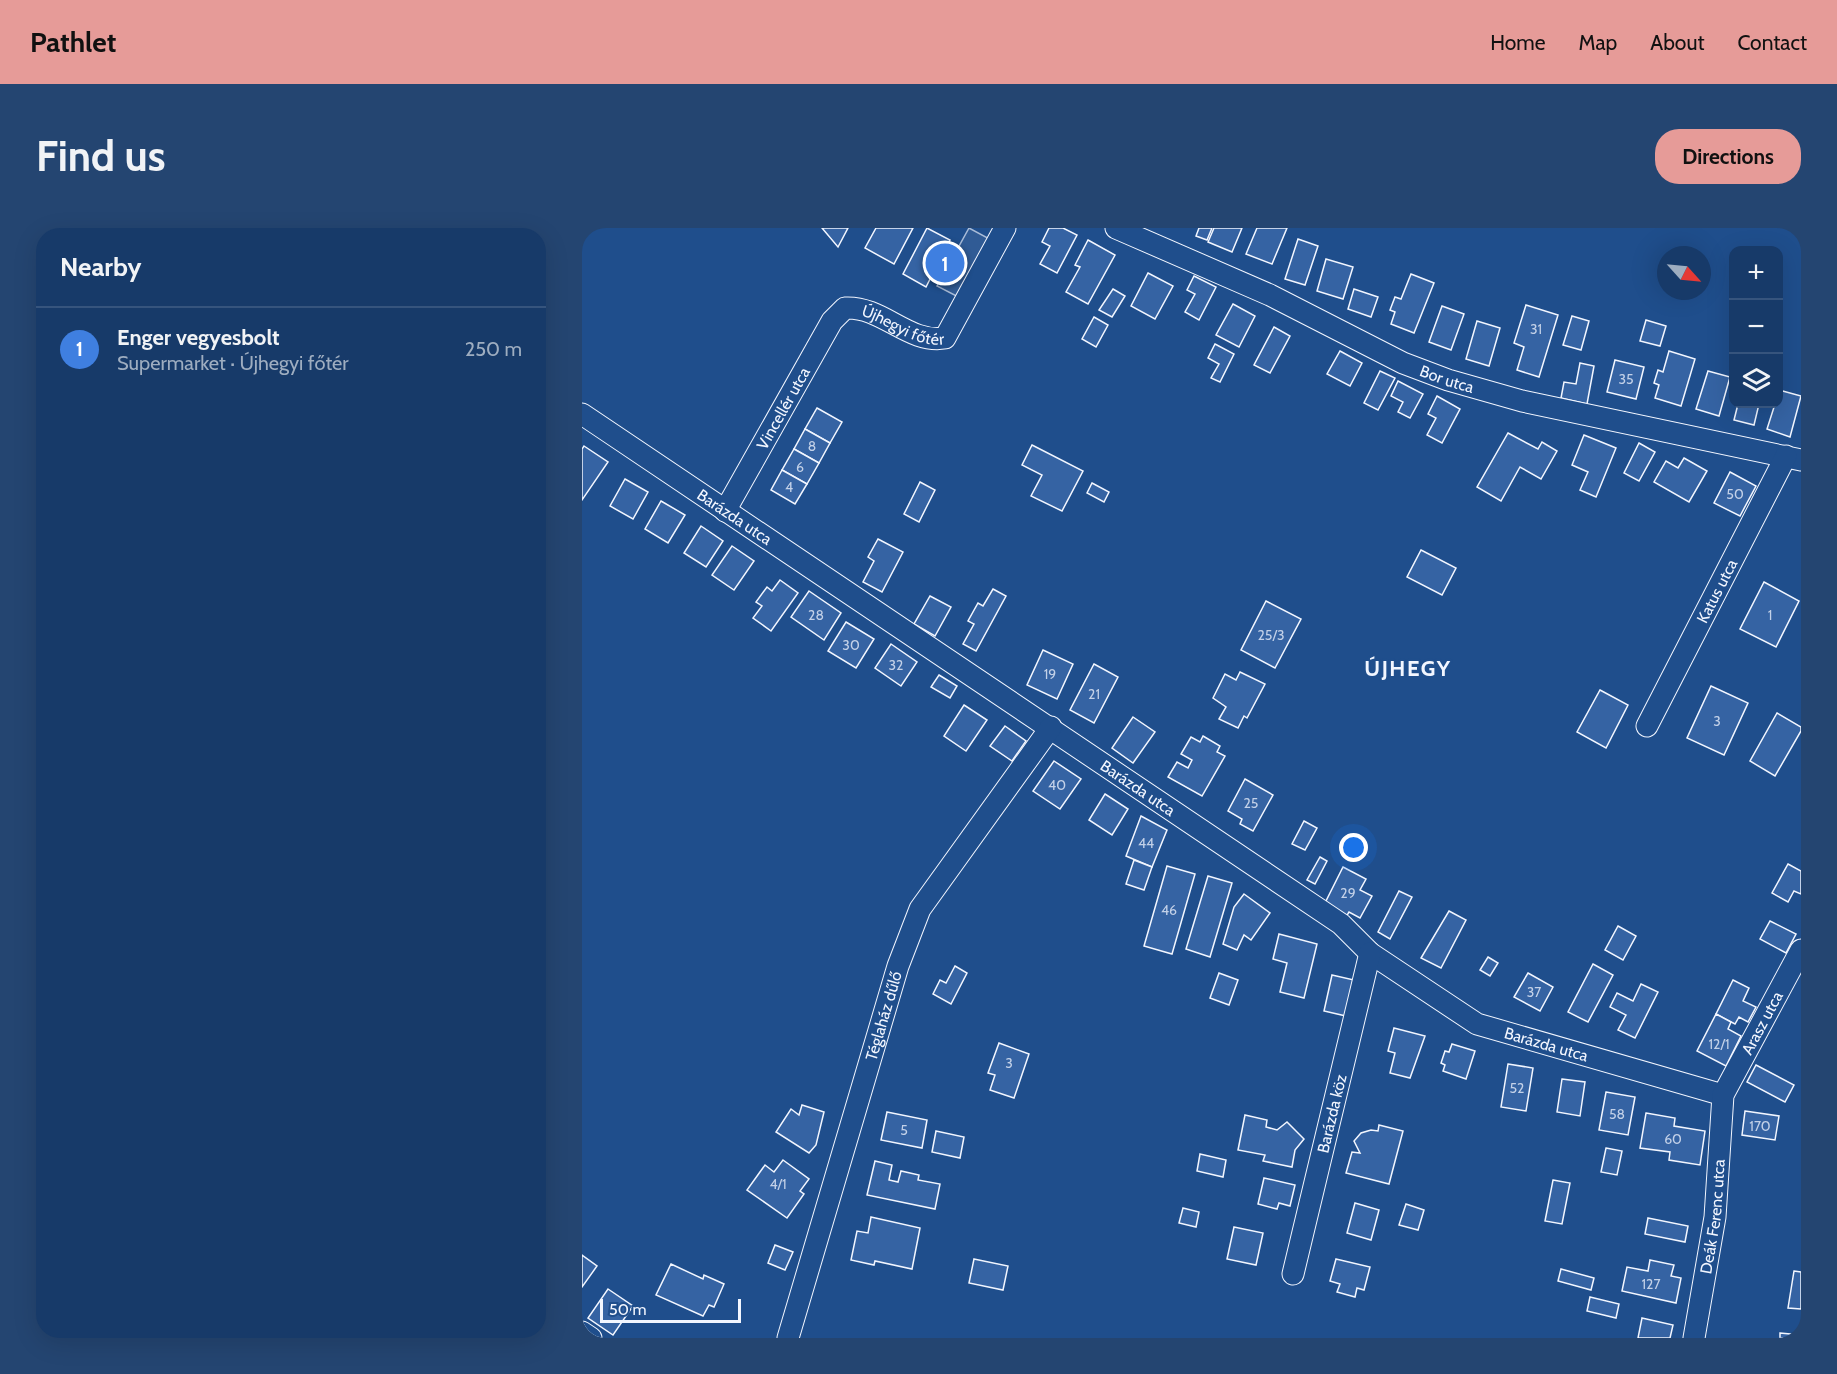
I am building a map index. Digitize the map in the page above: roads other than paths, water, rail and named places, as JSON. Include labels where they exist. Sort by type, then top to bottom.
[{"type":"street","name":"Újhegyi főtér","points":[[845,308],[857,308],[877,314],[907,332],[930,340],[945,338],[1005,228]]},
{"type":"street","name":"Bor utca","points":[[1116,228],[1270,294],[1403,363],[1448,380],[1522,400],[1793,458]]},
{"type":"street","name":"Vincellér utca","points":[[725,511],[832,321],[845,308]]},
{"type":"street","name":"Barázda utca","points":[[582,414],[1341,924],[1370,953],[1477,1024],[1723,1095]]},
{"type":"street","name":"Katus utca","points":[[1647,726],[1793,458]]},
{"type":"street","name":"Téglaház dűlő","points":[[788,1338],[898,966],[920,909],[1051,727]]},
{"type":"street","name":"Arasz utca","points":[[1723,1095],[1801,950]]},
{"type":"street","name":"Barázda köz","points":[[1293,1274],[1370,953]]},
{"type":"street","name":"Deák Ferenc utca","points":[[1694,1338],[1714,1216],[1723,1095]]},
{"type":"street","points":[[582,1332],[591,1338]]},
{"type":"place","name":"Enger vegyesbolt","points":[[945,263]]},
{"type":"district","name":"ÚJHEGY","points":[[1408,668]]}]
